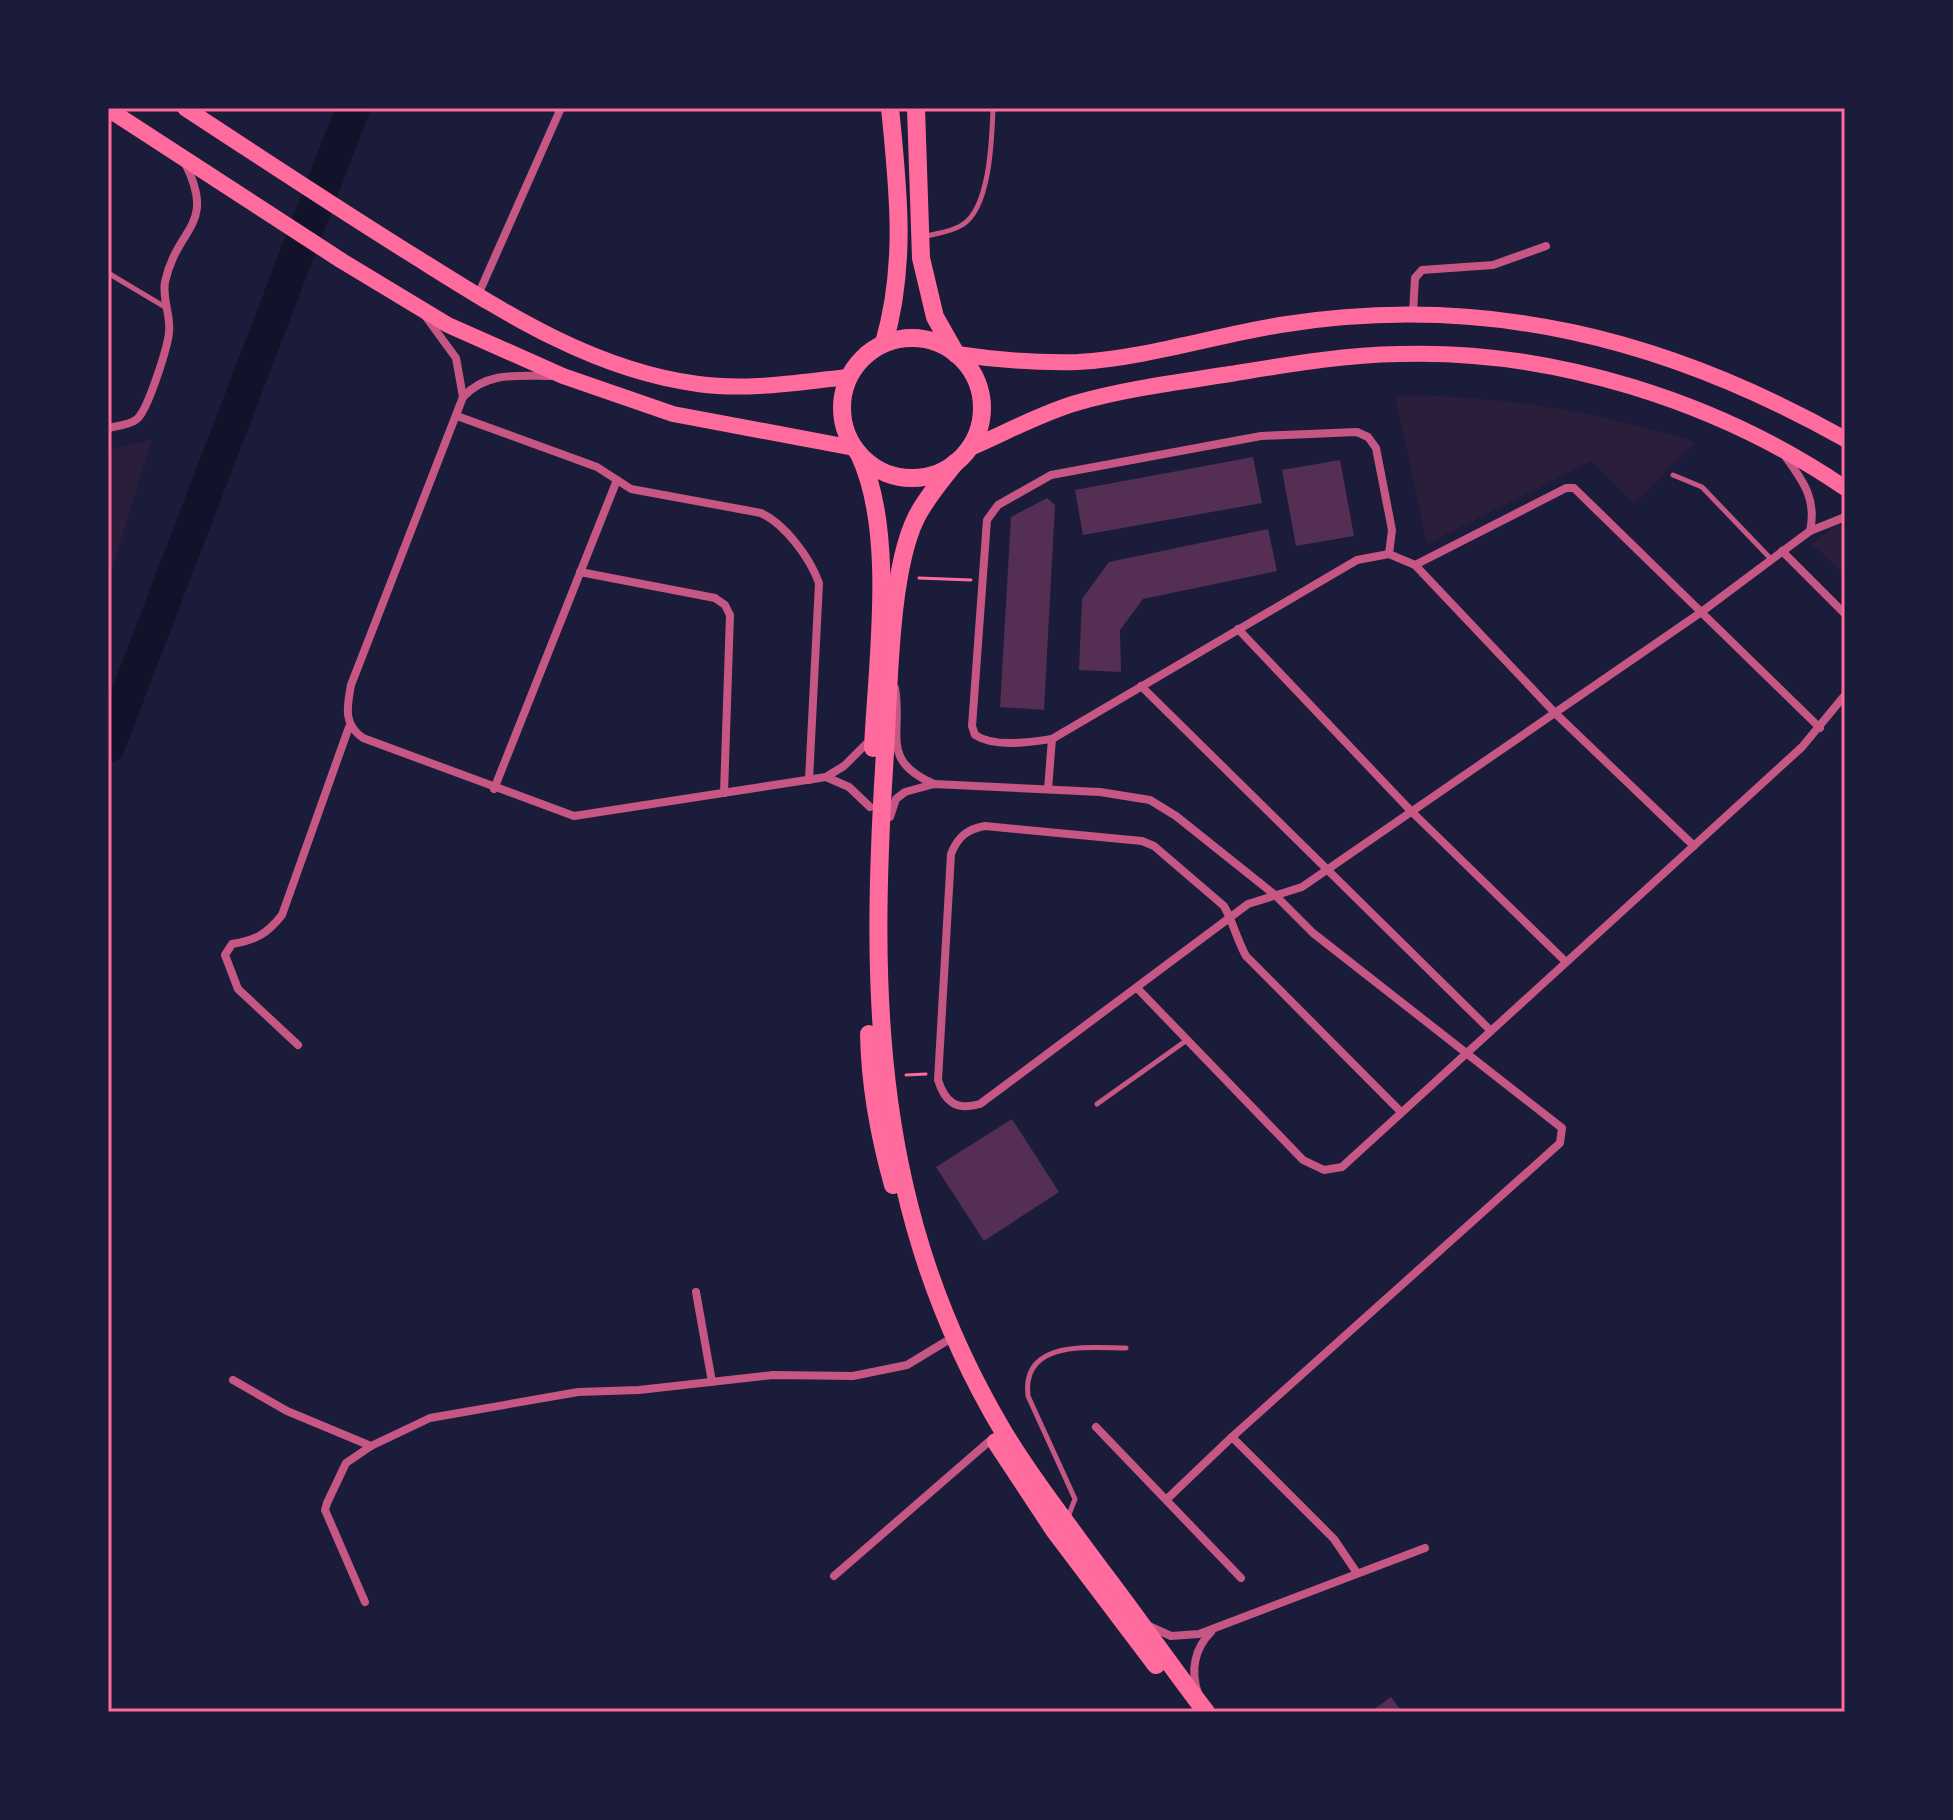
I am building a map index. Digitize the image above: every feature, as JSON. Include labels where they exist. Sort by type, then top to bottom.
[{"type":"highway","points":[[884,343],[895,300],[901,236],[899,178],[890,108]]},
{"type":"highway","points":[[899,178],[903,158],[900,108]]},
{"type":"highway","points":[[918,111],[920,238],[926,289],[935,317],[979,389],[982,409],[979,429],[970,448],[955,463],[916,519],[904,550],[891,663],[878,867],[880,1037],[888,1108],[907,1199],[960,1348],[1005,1434],[1201,1711]]},
{"type":"highway","points":[[957,354],[922,339],[884,343],[870,352],[849,377],[842,406],[843,420],[871,480],[878,520],[870,807],[869,1068],[880,1137],[895,1193],[945,1342],[993,1438],[1054,1530],[1201,1711]]},
{"type":"highway","points":[[857,451],[876,468],[895,476],[916,478],[937,474],[955,463]]},
{"type":"main road","points":[[185,108],[197,113],[282,173],[539,333],[594,355],[695,383],[734,387],[788,386],[849,377]]},
{"type":"main road","points":[[108,109],[342,261],[448,325],[563,376],[673,414],[857,451]]},
{"type":"main road","points":[[957,354],[1079,361],[1282,325],[1413,313],[1553,327],[1680,360],[1741,386],[1845,439]]},
{"type":"main road","points":[[970,448],[1077,403],[1212,377],[1337,358],[1401,353],[1477,357],[1561,369],[1671,402],[1724,421],[1778,447],[1845,488]]},
{"type":"street","points":[[477,296],[561,108]]},
{"type":"street","points":[[108,428],[132,422],[141,414],[168,342],[167,273],[198,213],[199,200],[198,189],[181,155]]},
{"type":"street","points":[[1413,313],[1415,278],[1422,270],[1493,265],[1546,246]]},
{"type":"street","points":[[417,307],[456,358],[463,397]]},
{"type":"street","points":[[298,1045],[238,989],[225,955],[232,944],[256,940],[269,932],[282,915],[349,727],[347,715],[351,685],[463,397],[473,386],[492,378],[563,376]]},
{"type":"street","points":[[457,416],[597,467],[631,489],[761,513],[775,522],[813,567],[820,596],[809,780]]},
{"type":"street","points":[[1389,554],[1392,530],[1376,448],[1368,437],[1357,432],[1261,436],[1051,475],[992,512],[987,520],[973,731],[983,740],[1027,743],[1052,739],[1357,560],[1389,554],[1415,565],[1556,714],[1694,846]]},
{"type":"street","points":[[1778,447],[1811,498],[1814,512],[1810,531]]},
{"type":"street","points":[[494,789],[617,480]]},
{"type":"street","points":[[1415,565],[1566,488],[1574,488],[1820,728]]},
{"type":"street","points":[[1401,1112],[1246,956],[1230,918],[1224,906],[1154,846],[1142,841],[985,826],[962,836],[951,854],[938,1080],[943,1095],[952,1105],[967,1108],[980,1104],[1138,989],[1230,918],[1248,904],[1302,887],[1410,810],[1556,714],[1810,531],[1845,517]]},
{"type":"street","points":[[1782,551],[1845,614]]},
{"type":"street","points":[[580,572],[715,598],[725,605],[730,615],[724,793]]},
{"type":"street","points":[[1238,629],[1410,810],[1566,962]]},
{"type":"street","points":[[891,663],[900,760],[915,776],[934,784]]},
{"type":"street","points":[[1141,686],[1491,1031]]},
{"type":"street","points":[[1138,989],[1303,1160],[1324,1170],[1342,1167],[1820,728],[1845,695]]},
{"type":"street","points":[[349,727],[363,738],[494,789],[574,816],[826,777],[854,758],[873,737]]},
{"type":"street","points":[[1048,789],[1052,739]]},
{"type":"street","points":[[826,777],[849,787],[870,807]]},
{"type":"street","points":[[878,867],[896,799],[913,788],[934,784],[1048,789],[1100,792],[1150,800],[1275,895],[1313,933],[1559,1124],[1564,1132],[1560,1143],[1167,1499]]},
{"type":"street","points":[[696,1292],[712,1382]]},
{"type":"street","points":[[365,1602],[325,1510],[346,1463],[371,1446],[430,1418],[578,1392],[639,1390],[773,1375],[853,1376],[907,1365],[945,1342]]},
{"type":"street","points":[[233,1380],[287,1411],[371,1446]]},
{"type":"street","points":[[1096,1427],[1241,1578]]},
{"type":"street","points":[[1232,1437],[1334,1539],[1357,1573]]},
{"type":"street","points":[[834,1576],[993,1438]]},
{"type":"street","points":[[1136,1616],[1171,1636],[1182,1637],[1215,1628],[1425,1548]]},
{"type":"street","points":[[1201,1711],[1195,1660],[1199,1646],[1215,1628]]},
{"type":"lane","points":[[920,238],[952,230],[974,214],[985,186],[993,108]]},
{"type":"lane","points":[[108,273],[166,308]]},
{"type":"lane","points":[[1673,475],[1702,487],[1771,559]]},
{"type":"lane","points":[[1097,1104],[1187,1040]]},
{"type":"lane","points":[[1066,1521],[1074,1510],[1075,1499],[1028,1396],[1026,1383],[1034,1366],[1047,1354],[1061,1348],[1126,1348]]},
{"type":"path","points":[[901,577],[983,581]]},
{"type":"path","points":[[906,1075],[928,1074]]},
{"type":"shaded area","points":[[1395,395],[1472,398],[1547,407],[1621,422],[1695,442],[1634,504],[1591,461],[1427,544]]},
{"type":"shaded area","points":[[152,440],[109,578],[108,449]]},
{"type":"shaded area","points":[[1838,524],[1845,529],[1845,575],[1812,544]]},
{"type":"building","points":[[1253,457],[1262,503],[1083,535],[1075,490]]},
{"type":"building","points":[[1340,460],[1354,536],[1296,546],[1282,470]]},
{"type":"building","points":[[1047,498],[1055,505],[1044,710],[1000,707],[1011,517]]},
{"type":"building","points":[[1268,529],[1277,571],[1143,599],[1120,630],[1121,672],[1079,670],[1082,599],[1109,562]]},
{"type":"building","points":[[1012,1119],[1059,1192],[984,1241],[936,1167]]},
{"type":"building","points":[[1391,1697],[1402,1712],[1370,1712]]},
{"type":"waterway","points":[[108,746],[353,108]]}]
